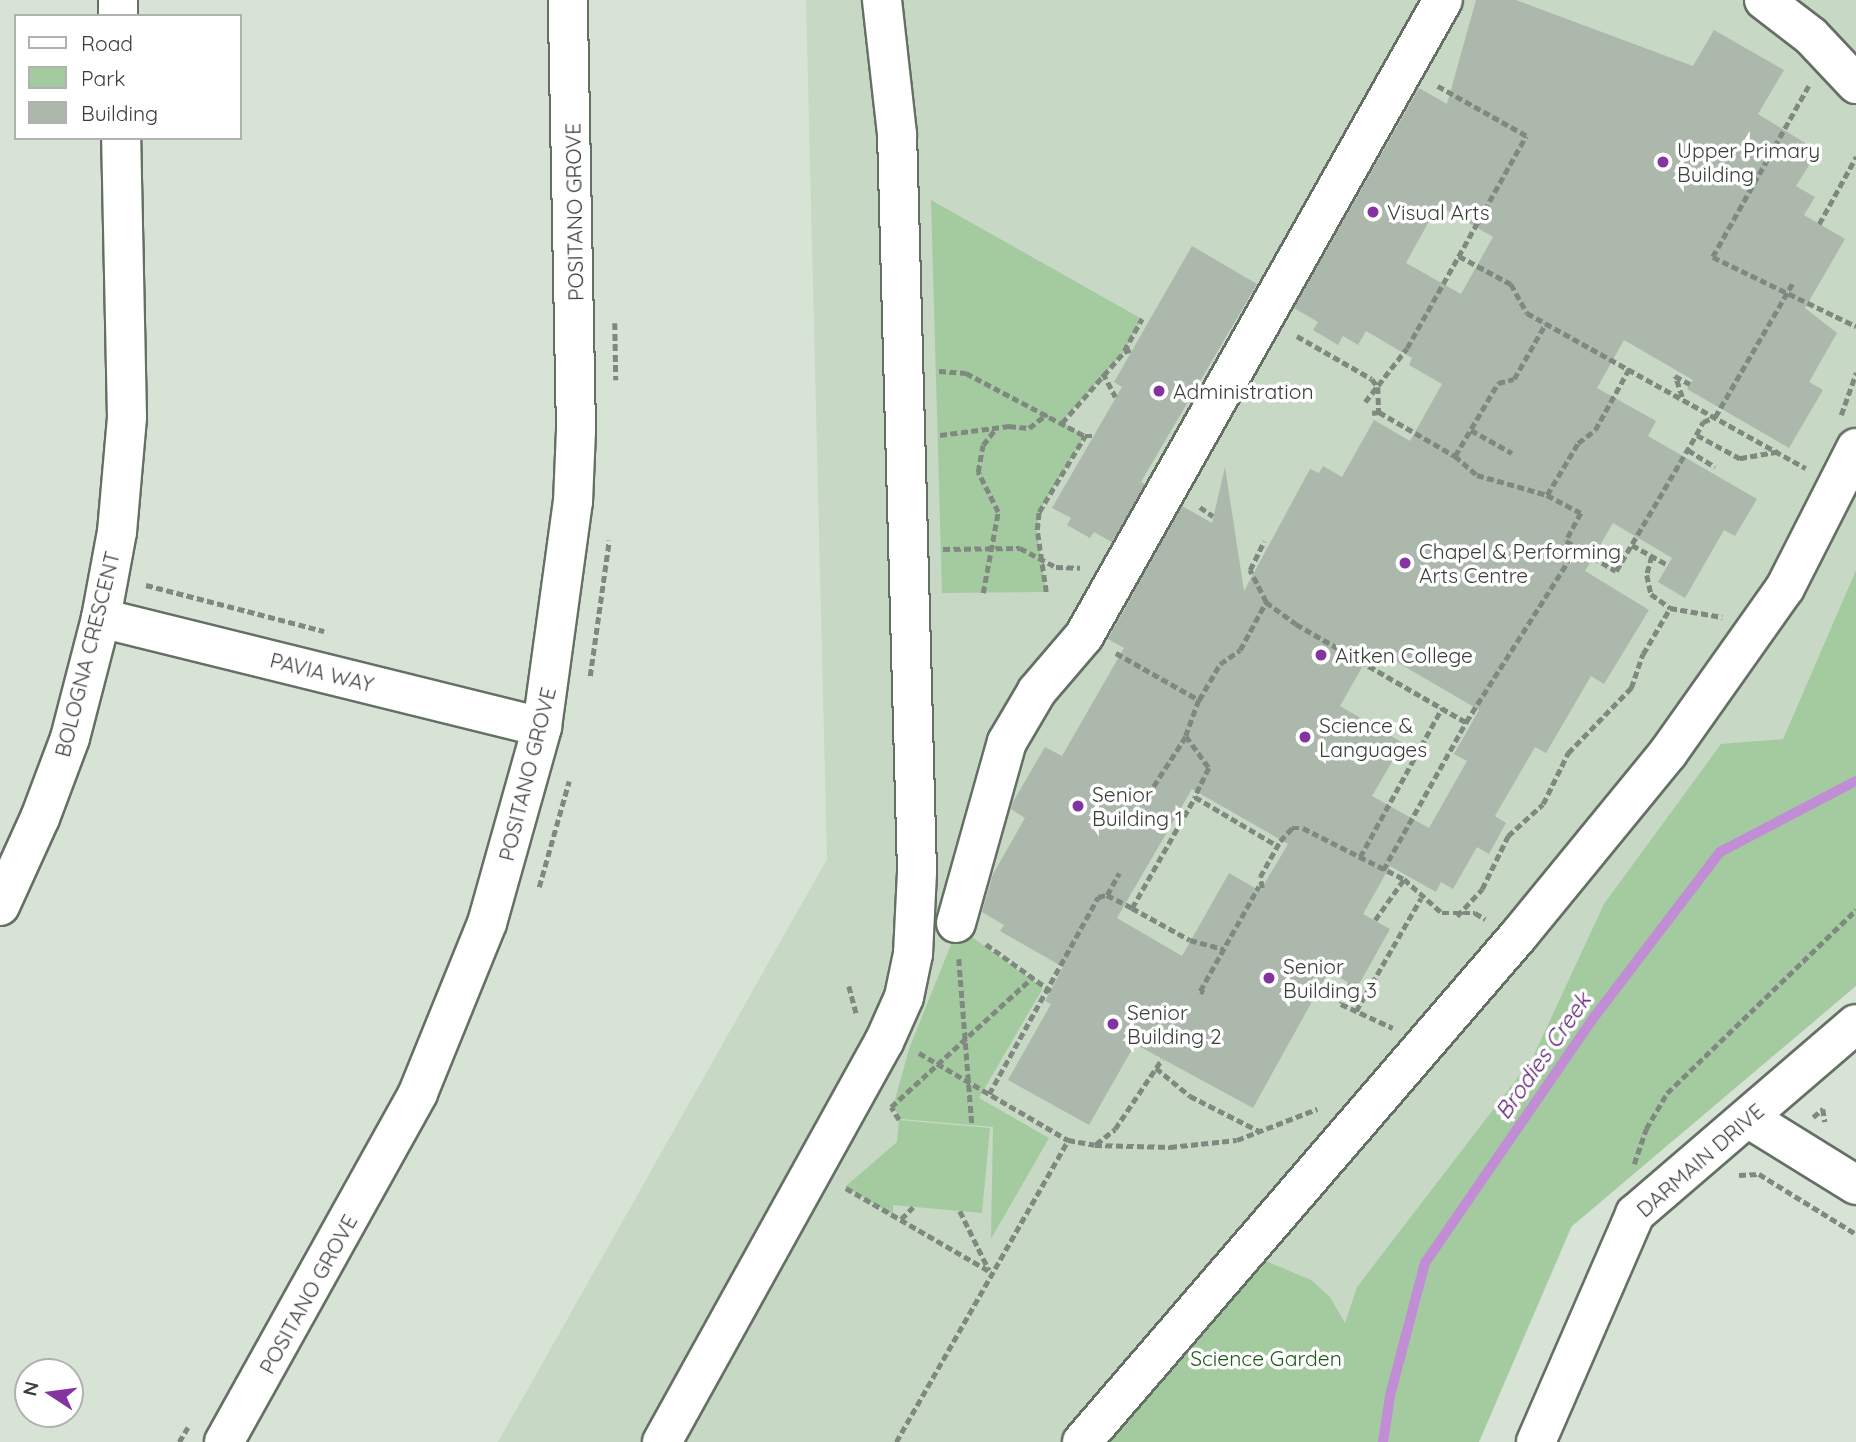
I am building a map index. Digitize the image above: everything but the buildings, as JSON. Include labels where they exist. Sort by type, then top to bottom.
[{"type":"street","name":"POSITANO GROVE","points":[[224,1442],[418,1093],[488,923],[542,727],[573,502],[576,431],[568,0]]},
{"type":"street","points":[[662,1442],[884,1042],[904,997],[913,954],[917,872],[897,143],[882,0]]},
{"type":"street","points":[[891,74],[906,0]]},
{"type":"street","points":[[956,923],[1007,742],[1037,691],[1084,635],[1443,0]]},
{"type":"street","points":[[1765,0],[1811,36],[1856,84]]},
{"type":"street","name":"BOLOGNA CRESCENT","points":[[0,906],[70,738],[101,618],[117,532],[127,417],[121,140]]},
{"type":"street","points":[[1082,1442],[1519,935],[1661,762],[1785,588],[1856,448]]},
{"type":"street","name":"PAVIA WAY","points":[[101,618],[542,727]]},
{"type":"street","name":"DARMAIN DRIVE","points":[[1536,1442],[1634,1214],[1856,1024]]},
{"type":"street","points":[[1748,1118],[1856,1185]]},
{"type":"path","points":[[1364,402],[1407,348],[1526,136],[1405,68]]},
{"type":"path","points":[[1811,83],[1713,257],[1856,326]]},
{"type":"path","points":[[1819,224],[1856,158]]},
{"type":"path","points":[[1459,256],[1511,284],[1527,313],[1814,472]]},
{"type":"path","points":[[1372,413],[1379,412],[1455,456],[1477,475],[1547,495],[1581,513],[1566,541],[1616,571],[1703,422],[1715,417],[1753,356],[1792,284]]},
{"type":"path","points":[[1265,317],[1378,387]]},
{"type":"path","points":[[1062,423],[1124,352],[1142,320]]},
{"type":"path","points":[[1455,456],[1498,383],[1514,379],[1546,323]]},
{"type":"path","points":[[1124,352],[1133,349]]},
{"type":"path","points":[[1547,495],[1578,443],[1595,430],[1629,369]]},
{"type":"path","points":[[931,371],[966,373],[1085,436],[1094,436]]},
{"type":"path","points":[[1103,373],[1116,397]]},
{"type":"path","points":[[1682,398],[1675,376],[1690,384]]},
{"type":"path","points":[[1378,387],[1379,412]]},
{"type":"path","points":[[1699,408],[1703,422]]},
{"type":"path","points":[[983,593],[998,512],[978,472],[983,445],[994,431],[1009,426],[1028,428],[1047,414]]},
{"type":"path","points":[[932,435],[984,428],[994,431]]},
{"type":"path","points":[[1471,430],[1512,453]]},
{"type":"path","points":[[1696,435],[1740,459],[1778,452]]},
{"type":"path","points":[[1046,592],[1037,530],[1039,512],[1085,436]]},
{"type":"path","points":[[1688,450],[1715,467]]},
{"type":"path","points":[[1264,541],[1250,570],[1266,602],[1296,624],[1466,722]]},
{"type":"path","points":[[1632,545],[1668,565]]},
{"type":"path","points":[[1383,870],[1466,722],[1577,547]]},
{"type":"path","points":[[938,549],[1020,548],[1056,567],[1122,569]]},
{"type":"path","points":[[1652,556],[1647,575],[1651,594],[1670,608],[1712,613],[1729,620]]},
{"type":"path","points":[[1142,804],[1186,736],[1199,700],[1220,664],[1240,650],[1266,602]]},
{"type":"path","points":[[1457,916],[1482,889],[1508,836],[1543,804],[1568,753],[1631,688],[1643,654],[1670,608]]},
{"type":"path","points":[[1084,635],[1199,700]]},
{"type":"path","points":[[1360,857],[1442,708]]},
{"type":"path","points":[[1132,908],[1208,773],[1208,763],[1186,736]]},
{"type":"path","points":[[1195,797],[1278,846]]},
{"type":"path","points":[[1204,993],[1200,991],[1261,887],[1278,846],[1292,828],[1303,828],[1383,870],[1404,878],[1421,898],[1442,913],[1457,916],[1475,913],[1495,924]]},
{"type":"path","points":[[1107,895],[1119,873]]},
{"type":"path","points":[[1375,920],[1404,878]]},
{"type":"path","points":[[989,1094],[1098,897],[1107,895],[1190,940],[1224,949]]},
{"type":"path","points":[[1356,1011],[1421,898]]},
{"type":"path","points":[[1634,1214],[1632,1170],[1646,1129],[1667,1093],[1856,910]]},
{"type":"path","points":[[956,923],[1049,989]]},
{"type":"path","points":[[956,923],[972,1126]]},
{"type":"path","points":[[899,1121],[891,1107],[1033,977]]},
{"type":"path","points":[[1351,984],[1341,1004],[1402,1033]]},
{"type":"path","points":[[849,986],[858,1021]]},
{"type":"path","points":[[908,1046],[1068,1140],[1095,1145],[1170,1147],[1237,1140],[1321,1107]]},
{"type":"path","points":[[1095,1145],[1115,1129],[1162,1059]]},
{"type":"path","points":[[1156,1068],[1189,1096],[1259,1131]]},
{"type":"path","points":[[895,1442],[989,1271],[1068,1140]]},
{"type":"path","points":[[1732,1176],[1759,1174],[1856,1234]]},
{"type":"path","points":[[845,1187],[989,1271]]},
{"type":"path","points":[[901,1219],[913,1207]]},
{"type":"path","points":[[960,1211],[989,1271]]},
{"type":"path","points":[[179,1442],[192,1420]]},
{"type":"shaded area","name":"Aitken College","points":[[806,0],[1856,0],[1856,570],[1479,1442],[498,1442],[827,859]]},
{"type":"green space","points":[[931,200],[1142,319],[1124,352],[1062,422],[1085,436],[1039,512],[1037,530],[1046,592],[942,593]]},
{"type":"green space","name":"Science Garden","points":[[1856,570],[1856,986],[1571,1227],[1479,1442],[1082,1442],[1247,1253],[1311,1280],[1330,1297],[1345,1323],[1357,1287],[1532,1059],[1604,904],[1721,744],[1783,739]]},
{"type":"green space","points":[[958,927],[1043,988],[979,1098],[1049,1138],[991,1239],[993,1127],[901,1119],[893,1107],[909,1049]]},
{"type":"green space","points":[[899,1120],[990,1128],[982,1213],[893,1205],[893,1215],[845,1187],[897,1142]]},
{"type":"waterway","name":"Brodies Creek","points":[[1383,1442],[1390,1396],[1425,1263],[1595,1016],[1720,852],[1856,781]]},
{"type":"place","name":"Upper Primary Building","points":[[1663,162]]},
{"type":"place","name":"Visual Arts","points":[[1373,212]]},
{"type":"place","name":"Administration","points":[[1159,391]]},
{"type":"place","name":"Chapel & Performing Arts Centre","points":[[1405,563]]},
{"type":"place","name":"Aitken College","points":[[1321,655]]},
{"type":"place","name":"Science & Languages","points":[[1305,737]]},
{"type":"place","name":"Senior Building 1","points":[[1078,806]]},
{"type":"place","name":"Senior Building 3","points":[[1269,978]]},
{"type":"place","name":"Senior Building 2","points":[[1113,1024]]}]
